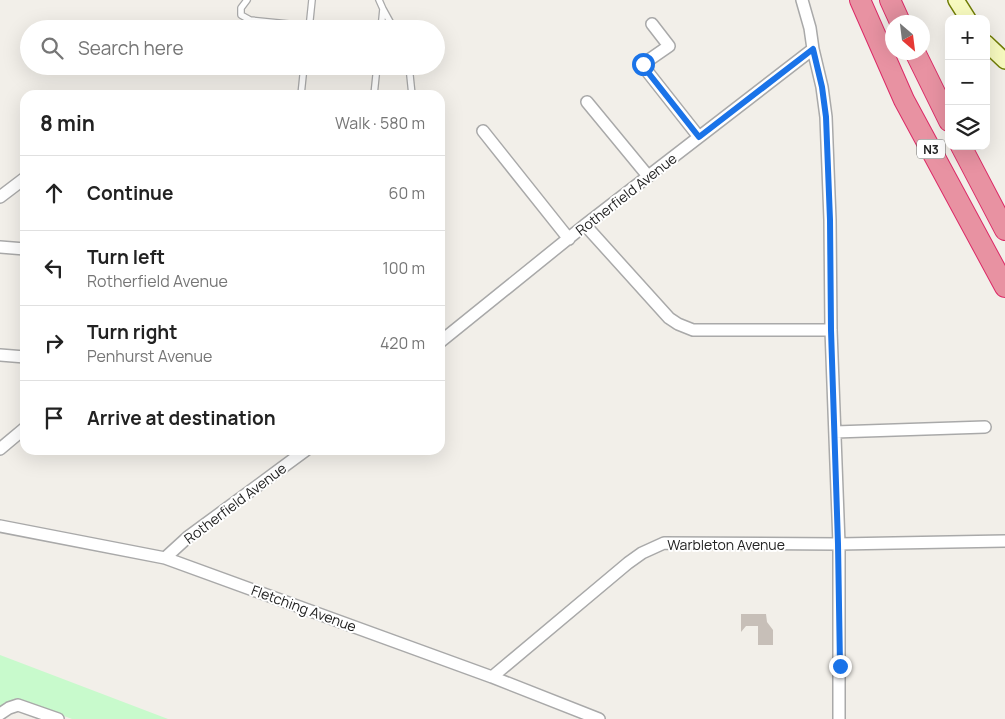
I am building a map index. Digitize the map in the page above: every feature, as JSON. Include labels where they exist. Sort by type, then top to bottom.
[{"type":"highway","points":[[850,0],[904,100]]},
{"type":"highway","name":"N3","points":[[860,0],[904,100],[1005,287]]},
{"type":"highway","points":[[890,0],[898,15]]},
{"type":"highway","points":[[897,0],[900,15]]},
{"type":"highway","name":"N3","points":[[918,60],[945,113]]},
{"type":"highway","name":"N3","points":[[963,150],[1005,230]]},
{"type":"main road","points":[[956,0],[965,15]]},
{"type":"main road","points":[[990,48],[1005,61]]},
{"type":"street","points":[[802,0],[810,28],[826,117],[838,544],[839,719]]},
{"type":"street","points":[[652,24],[668,46],[643,64],[643,66],[699,137]]},
{"type":"street","name":"Rotherfield Avenue","points":[[445,338],[585,225],[813,49]]},
{"type":"street","points":[[587,102],[648,176]]},
{"type":"street","points":[[483,131],[569,239]]},
{"type":"street","points":[[0,197],[20,182]]},
{"type":"street","points":[[585,225],[670,318],[684,327],[693,330],[831,330]]},
{"type":"street","points":[[0,247],[20,249]]},
{"type":"street","points":[[0,355],[20,357]]},
{"type":"street","points":[[835,432],[985,427]]},
{"type":"street","points":[[0,448],[20,432]]},
{"type":"street","name":"Rotherfield Avenue","points":[[166,558],[188,537],[299,455]]},
{"type":"street","name":"Fletching Avenue","points":[[0,526],[166,558],[492,677],[599,719]]},
{"type":"street","name":"Warbleton Avenue","points":[[492,677],[628,563],[656,546],[664,544],[838,544],[1005,541]]},
{"type":"street","points":[[0,714],[18,705],[58,719]]},
{"type":"lane","points":[[248,0],[240,8],[241,15],[250,20]]},
{"type":"lane","points":[[310,20],[312,0]]},
{"type":"lane","points":[[379,0],[389,20]]},
{"type":"lane","points":[[382,20],[383,9]]},
{"type":"lane","points":[[302,90],[303,75]]},
{"type":"lane","points":[[375,90],[376,75]]},
{"type":"lane","points":[[410,75],[411,90]]},
{"type":"green space","points":[[0,655],[168,719],[72,719],[16,698],[0,708]]},
{"type":"building","points":[[741,614],[766,614],[767,622],[773,630],[773,645],[758,645],[758,626],[746,626],[741,632]]},
{"type":"route","points":[[643,64],[699,137],[813,49],[822,87],[826,117],[840,666]]}]
